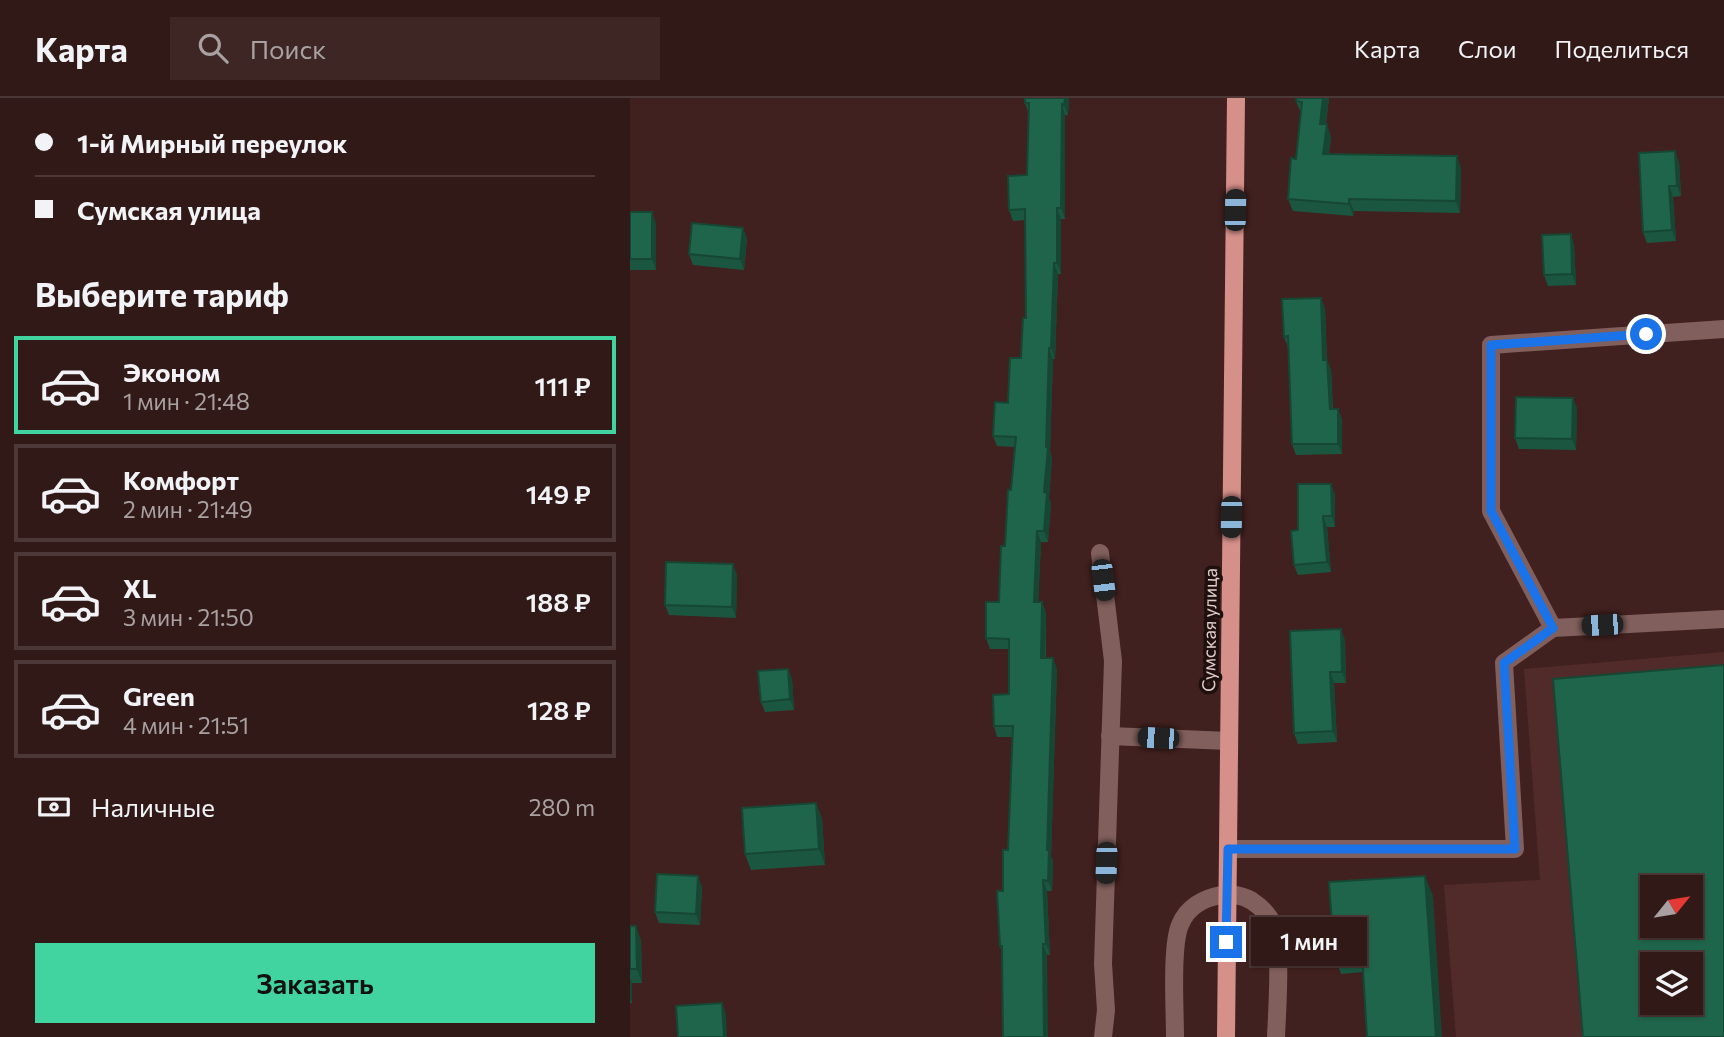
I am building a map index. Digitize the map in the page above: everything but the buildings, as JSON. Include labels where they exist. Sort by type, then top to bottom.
[{"type":"main road","name":"Сумская улица","points":[[1226,1037],[1236,98]]},
{"type":"street","points":[[1553,628],[1491,511],[1491,345],[1724,329]]},
{"type":"street","points":[[1100,553],[1113,662],[1102,964],[1105,1010],[1103,1037]]},
{"type":"street","points":[[1228,849],[1515,849],[1504,663],[1553,628],[1724,619]]},
{"type":"street","points":[[1110,736],[1229,741]]},
{"type":"street","points":[[1175,1037],[1176,944],[1180,925],[1191,908],[1208,897],[1227,894],[1247,898],[1263,909],[1273,925],[1277,945],[1276,1037]]},
{"type":"shaded area","points":[[1724,652],[1724,1037],[1456,1037],[1444,885],[1540,880],[1524,669]]},
{"type":"route","points":[[1226,942],[1228,849],[1515,849],[1504,663],[1553,628],[1491,511],[1491,345],[1646,334]]}]
